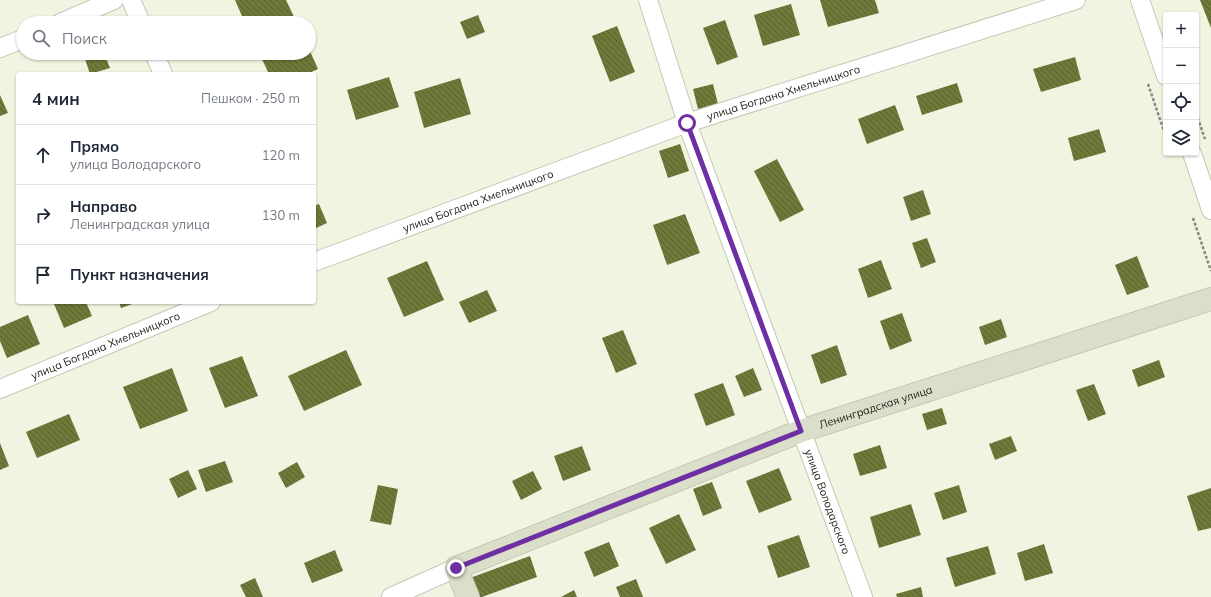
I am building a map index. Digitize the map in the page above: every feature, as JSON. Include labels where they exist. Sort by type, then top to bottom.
[{"type":"street","points":[[76,16],[114,0]]},
{"type":"street","points":[[131,0],[138,16]]},
{"type":"street","name":"улица Володарского","points":[[648,0],[687,123],[863,597]]},
{"type":"street","name":"улица Богдана Хмельницкого","points":[[316,261],[687,123],[1076,0]]},
{"type":"street","points":[[1140,0],[1163,67]]},
{"type":"street","points":[[0,48],[16,42]]},
{"type":"street","points":[[157,60],[162,72]]},
{"type":"street","points":[[1199,149],[1211,210]]},
{"type":"street","name":"Ленинградская улица","points":[[391,597],[456,568],[801,431],[1211,299]]},
{"type":"street","name":"улица Богдана Хмельницкого","points":[[0,389],[206,304]]},
{"type":"street","points":[[456,568],[468,597]]},
{"type":"building","points":[[235,0],[286,0],[294,16],[242,16]]},
{"type":"building","points":[[820,0],[875,0],[879,13],[828,27]]},
{"type":"building","points":[[1200,0],[1211,0],[1211,28]]},
{"type":"building","points":[[791,4],[800,35],[763,46],[754,15]]},
{"type":"building","points":[[478,15],[485,32],[467,39],[460,22]]},
{"type":"building","points":[[725,20],[738,57],[717,65],[703,28]]},
{"type":"building","points":[[617,26],[635,72],[610,82],[592,36]]},
{"type":"building","points":[[1075,57],[1081,80],[1041,92],[1033,69]]},
{"type":"building","points":[[85,60],[107,60],[110,68],[97,72],[89,72]]},
{"type":"building","points":[[262,60],[314,60],[318,69],[311,72],[268,72]]},
{"type":"building","points":[[389,77],[399,107],[356,120],[347,90]]},
{"type":"building","points":[[460,78],[471,114],[424,128],[414,92]]},
{"type":"building","points":[[957,83],[963,102],[922,115],[916,96]]},
{"type":"building","points":[[713,84],[718,104],[698,109],[693,89]]},
{"type":"building","points":[[0,95],[8,113],[0,116]]},
{"type":"building","points":[[895,105],[904,130],[867,144],[858,119]]},
{"type":"building","points":[[1099,129],[1106,152],[1074,161],[1068,138]]},
{"type":"building","points":[[680,144],[689,171],[668,178],[659,151]]},
{"type":"building","points":[[777,159],[804,210],[780,222],[754,171]]},
{"type":"building","points":[[923,190],[931,214],[911,221],[903,197]]},
{"type":"building","points":[[319,204],[327,223],[316,228],[316,205]]},
{"type":"building","points":[[685,214],[700,253],[667,265],[653,225]]},
{"type":"building","points":[[927,238],[936,262],[921,268],[912,243]]},
{"type":"building","points":[[1137,256],[1149,287],[1127,295],[1115,265]]},
{"type":"building","points":[[881,260],[892,289],[868,298],[858,269]]},
{"type":"building","points":[[427,261],[444,300],[404,317],[387,278]]},
{"type":"building","points":[[487,290],[497,311],[469,323],[459,302]]},
{"type":"building","points":[[54,304],[87,304],[92,316],[64,328]]},
{"type":"building","points":[[120,304],[132,304],[121,308]]},
{"type":"building","points":[[902,313],[912,341],[890,350],[880,321]]},
{"type":"building","points":[[28,315],[40,344],[7,358],[0,341],[0,327]]},
{"type":"building","points":[[1001,319],[1007,337],[985,345],[979,327]]},
{"type":"building","points":[[623,330],[637,364],[616,373],[602,338]]},
{"type":"building","points":[[837,345],[847,375],[821,384],[811,355]]},
{"type":"building","points":[[346,350],[362,385],[304,411],[288,376]]},
{"type":"building","points":[[242,356],[258,396],[225,408],[209,368]]},
{"type":"building","points":[[1159,360],[1165,377],[1138,387],[1132,370]]},
{"type":"building","points":[[172,368],[188,411],[140,429],[123,387]]},
{"type":"building","points":[[753,368],[762,390],[744,397],[735,376]]},
{"type":"building","points":[[723,383],[735,415],[706,426],[694,394]]},
{"type":"building","points":[[1094,384],[1106,414],[1088,421],[1076,390]]},
{"type":"building","points":[[942,408],[947,424],[927,430],[922,414]]},
{"type":"building","points":[[69,414],[80,440],[37,458],[26,432]]},
{"type":"building","points":[[1011,436],[1017,451],[995,460],[989,444]]},
{"type":"building","points":[[0,443],[9,466],[0,470]]},
{"type":"building","points":[[880,445],[887,468],[860,476],[853,454]]},
{"type":"building","points":[[582,446],[591,470],[563,481],[554,456]]},
{"type":"building","points":[[225,461],[233,482],[206,492],[198,470]]},
{"type":"building","points":[[297,462],[305,477],[286,488],[278,473]]},
{"type":"building","points":[[779,468],[792,500],[759,513],[746,481]]},
{"type":"building","points":[[188,470],[197,489],[178,498],[169,479]]},
{"type":"building","points":[[533,471],[542,489],[521,500],[512,481]]},
{"type":"building","points":[[712,482],[722,508],[703,516],[693,489]]},
{"type":"building","points":[[378,485],[398,489],[391,525],[370,521]]},
{"type":"building","points":[[959,485],[967,512],[943,520],[934,493]]},
{"type":"building","points":[[1211,488],[1211,528],[1198,531],[1187,496]]},
{"type":"building","points":[[911,504],[921,535],[879,548],[870,517]]},
{"type":"building","points":[[679,514],[696,550],[666,564],[649,528]]},
{"type":"building","points":[[799,535],[810,567],[778,578],[767,546]]},
{"type":"building","points":[[609,542],[619,566],[594,577],[584,552]]},
{"type":"building","points":[[1044,544],[1053,573],[1025,581],[1017,553]]},
{"type":"building","points":[[988,546],[996,574],[955,587],[946,558]]},
{"type":"building","points":[[335,550],[343,571],[312,583],[304,563]]},
{"type":"building","points":[[530,556],[537,577],[482,597],[477,597],[470,578]]},
{"type":"building","points":[[255,578],[263,597],[246,597],[240,585]]},
{"type":"building","points":[[636,579],[643,597],[620,597],[616,587]]},
{"type":"building","points":[[921,587],[923,597],[897,597],[896,594]]},
{"type":"building","points":[[574,590],[577,597],[561,597]]},
{"type":"route","points":[[456,568],[801,431],[687,123]]}]
